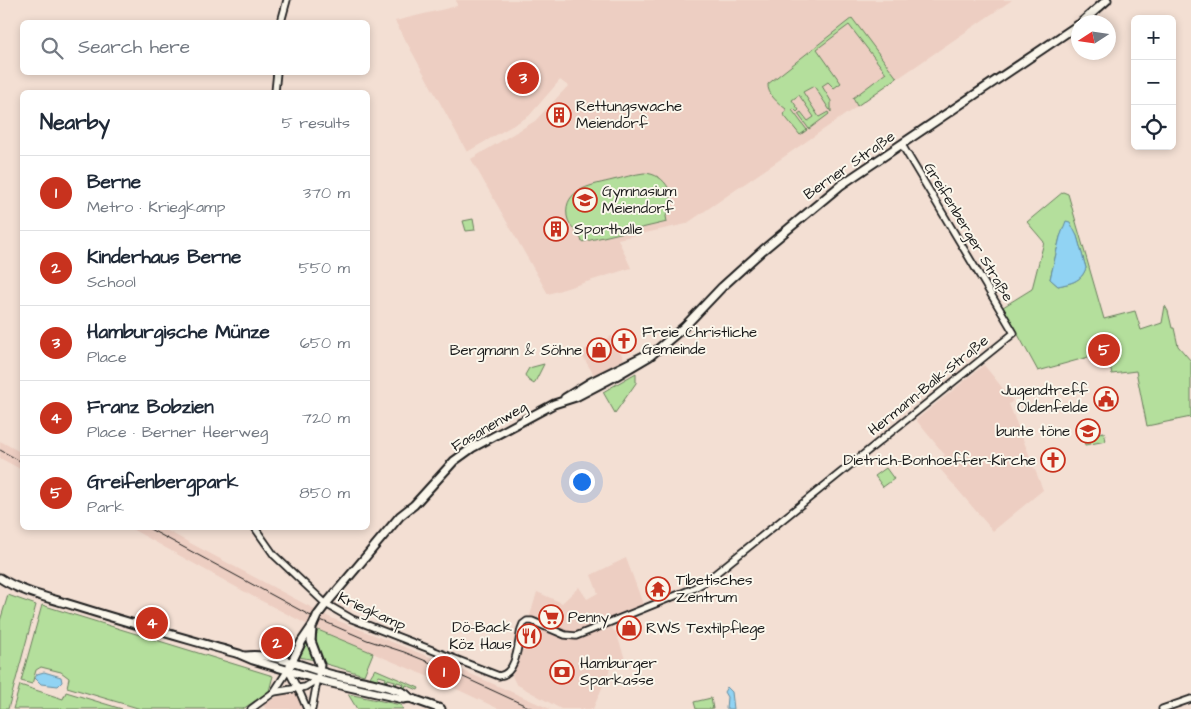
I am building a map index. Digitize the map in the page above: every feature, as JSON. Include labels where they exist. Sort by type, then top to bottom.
[{"type":"main road","points":[[1090,15],[1107,0]]},
{"type":"main road","name":"Berner Straße","points":[[634,364],[680,331],[722,287],[784,231],[845,183],[1071,30]]},
{"type":"main road","name":"Fasanenweg","points":[[288,670],[317,616],[326,604],[368,556],[371,550],[448,467],[466,452],[563,400],[576,397],[634,364]]},
{"type":"main road","points":[[0,578],[12,585],[41,595],[135,624],[246,656],[264,657],[291,663],[386,688],[406,694],[410,698],[441,709]]},
{"type":"main road","points":[[313,625],[311,641],[320,665],[320,671]]},
{"type":"main road","points":[[246,656],[253,660],[342,686],[403,699],[410,698]]},
{"type":"street","points":[[282,20],[287,0]]},
{"type":"street","points":[[275,90],[277,75]]},
{"type":"street","name":"Greifenberger Straße","points":[[902,145],[1014,332]]},
{"type":"street","name":"Hermann-Balk-Straße","points":[[507,673],[514,661],[523,624],[527,621],[532,621],[565,635],[576,636],[705,582],[1014,332]]},
{"type":"street","name":"Kriegkamp","points":[[256,530],[274,555],[326,604],[352,619],[492,674],[498,676],[507,673]]},
{"type":"street","points":[[250,709],[274,692],[288,670],[307,709]]},
{"type":"street","points":[[312,709],[320,671]]},
{"type":"street","points":[[274,692],[308,686],[318,679]]},
{"type":"street","points":[[1162,709],[1191,699]]},
{"type":"shaded area","points":[[456,0],[1012,0],[686,224],[618,239],[631,268],[548,294],[471,159],[535,121],[568,86],[560,80],[529,116],[467,152],[395,21],[457,6]]},
{"type":"shaded area","points":[[612,336],[624,359],[594,375],[580,352]]},
{"type":"shaded area","points":[[984,365],[1013,401],[1009,404],[1043,490],[993,531],[935,463],[945,455],[916,420]]},
{"type":"shaded area","points":[[1091,422],[1094,438],[1084,440],[1081,424]]},
{"type":"shaded area","points":[[0,441],[20,452],[20,469],[0,458]]},
{"type":"shaded area","points":[[134,530],[166,530],[331,618],[455,667],[550,709],[499,709],[448,685],[318,630]]},
{"type":"shaded area","points":[[626,558],[643,604],[609,618],[626,662],[611,667],[593,709],[561,709],[516,684],[512,676],[537,592],[562,603],[579,587],[587,599],[598,593],[591,575]]},
{"type":"shaded area","points":[[281,694],[297,694],[302,709],[266,709],[263,705]]},
{"type":"green space","points":[[852,18],[897,78],[857,106],[853,98],[886,73],[849,25],[817,49],[841,83],[834,88],[828,82],[822,86],[831,101],[831,112],[814,86],[803,92],[819,117],[828,112],[829,114],[809,129],[798,114],[801,112],[808,121],[814,117],[799,95],[792,100],[799,110],[797,112],[794,109],[792,110],[807,130],[800,135],[783,114],[786,112],[786,109],[771,95],[768,84]]},
{"type":"green space","points":[[644,173],[659,177],[668,188],[671,201],[666,216],[667,222],[582,242],[568,220],[567,207],[570,199],[581,189],[589,186]]},
{"type":"green space","points":[[1063,192],[1068,194],[1104,319],[1135,311],[1141,330],[1162,323],[1165,306],[1172,328],[1174,328],[1178,346],[1191,361],[1191,417],[1147,426],[1136,371],[1112,374],[1108,356],[1103,353],[1038,371],[1003,307],[1032,289],[1044,242],[1027,222]],"holes":[[[1067,221],[1077,236],[1086,268],[1078,279],[1058,286],[1050,279],[1060,237]]]},
{"type":"green space","points":[[473,219],[475,230],[466,231],[463,221]]},
{"type":"green space","points":[[544,364],[534,384],[528,380],[525,375],[529,368]]},
{"type":"green space","points":[[636,373],[636,383],[615,413],[603,392]]},
{"type":"green space","points":[[1104,432],[1106,441],[1085,445],[1084,440],[1094,438],[1093,434]]},
{"type":"green space","points":[[886,468],[894,479],[883,487],[875,476]]},
{"type":"green space","points":[[8,595],[36,605],[8,709],[0,709],[0,621]]},
{"type":"green space","points":[[42,605],[273,676],[269,691],[243,709],[141,709],[67,687],[69,678],[61,672],[41,667],[36,670],[32,684],[21,681]]},
{"type":"green space","points":[[318,630],[373,653],[364,675],[326,664],[318,648],[316,639]]},
{"type":"green space","points":[[306,642],[308,644],[315,660],[299,657]]},
{"type":"green space","points":[[375,669],[419,688],[418,690],[406,685],[405,688],[403,687],[404,684],[397,682],[394,685],[395,681],[388,679],[385,682],[386,678],[379,676],[377,679],[370,677]]},
{"type":"green space","points":[[20,685],[63,699],[66,692],[122,709],[13,709]]},
{"type":"green space","points":[[348,694],[401,705],[403,709],[357,709]]},
{"type":"green space","points":[[711,698],[713,709],[696,709],[694,702]]},
{"type":"water","points":[[1066,221],[1070,222],[1077,236],[1086,268],[1078,279],[1058,286],[1050,279],[1060,237]]},
{"type":"water","points":[[44,672],[61,677],[62,682],[58,686],[41,684],[35,678],[37,674]]},
{"type":"water","points":[[727,687],[732,692],[734,709],[726,709],[727,697],[724,692]]},
{"type":"railway","points":[[0,450],[20,461]]},
{"type":"railway","points":[[152,530],[309,615],[367,640],[404,652],[448,670],[533,709]]},
{"type":"place","name":"Hamburgische Münze","points":[[523,78]]},
{"type":"place","name":"Rettungswache Meiendorf","points":[[559,115]]},
{"type":"place","name":"Gymnasium Meiendorf","points":[[585,200]]},
{"type":"place","name":"Sporthalle","points":[[556,229]]},
{"type":"place","name":"Freie Christliche Gemeinde","points":[[624,341]]},
{"type":"place","name":"Bergmann & Söhne","points":[[599,350]]},
{"type":"place","name":"Greifenbergpark","points":[[1104,350]]},
{"type":"place","name":"Jugendtreff Oldenfelde","points":[[1106,399]]},
{"type":"place","name":"bunte töne","points":[[1088,431]]},
{"type":"place","name":"Dietrich-Bonhoeffer-Kirche","points":[[1053,460]]},
{"type":"place","name":"Tibetisches Zentrum","points":[[658,589]]},
{"type":"place","name":"Penny","points":[[551,617]]},
{"type":"place","name":"Franz Bobzien","points":[[152,623]]},
{"type":"place","name":"RWS Textilpflege","points":[[629,628]]},
{"type":"place","name":"Dö-Back Köz Haus","points":[[529,636]]},
{"type":"place","name":"Kinderhaus Berne","points":[[277,643]]},
{"type":"place","name":"Berne","points":[[444,672]]},
{"type":"place","name":"Hamburger Sparkasse","points":[[562,672]]}]
